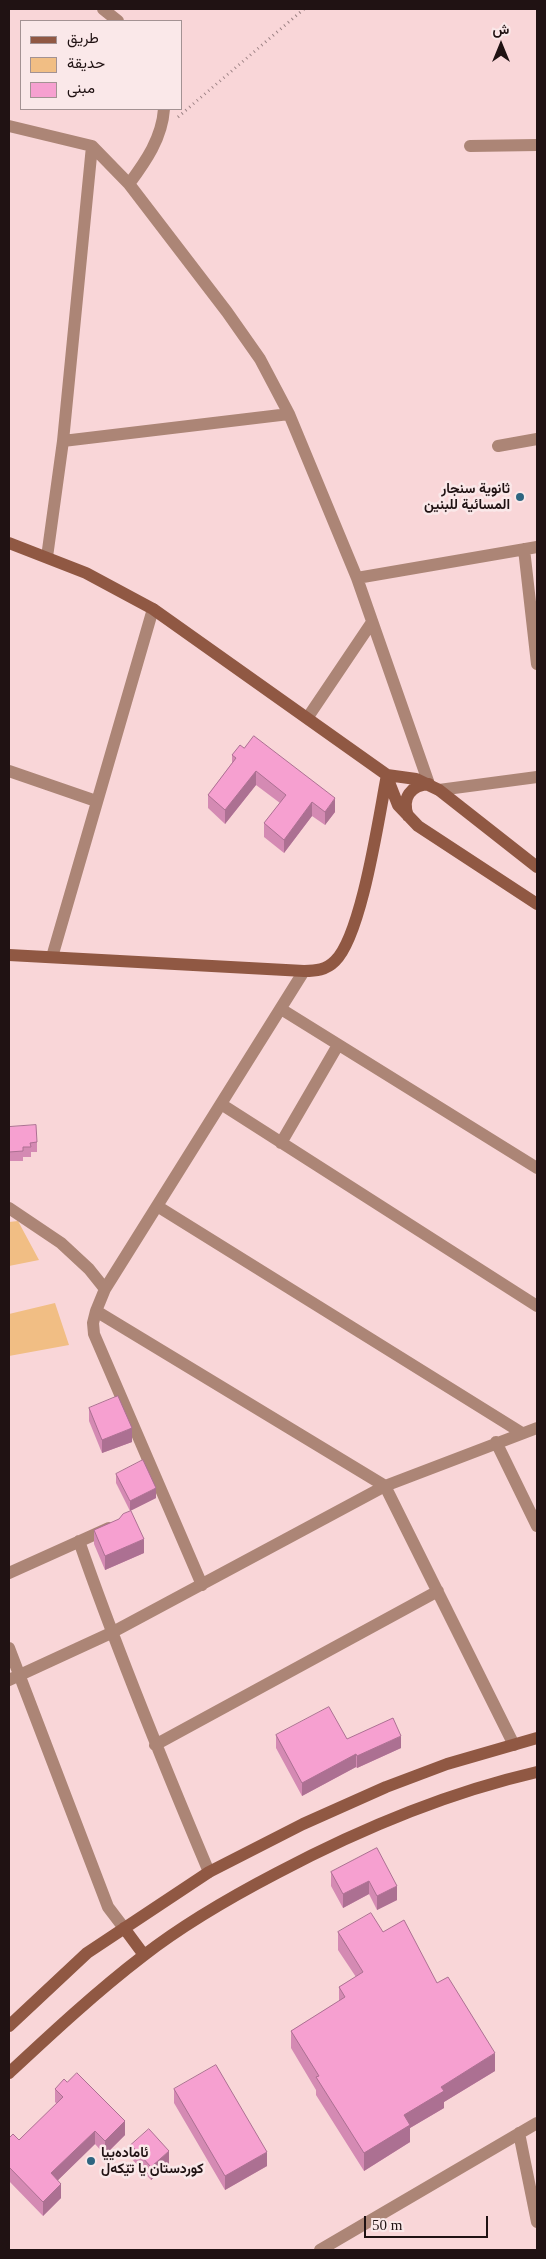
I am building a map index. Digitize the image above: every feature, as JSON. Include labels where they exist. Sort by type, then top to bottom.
[{"type":"street","points":[[103,9],[117,20]]},
{"type":"street","points":[[129,184],[144,163],[160,132],[164,110]]},
{"type":"street","points":[[9,126],[92,146],[129,184],[244,336],[289,414],[357,578],[434,787]]},
{"type":"street","points":[[470,146],[537,144]]},
{"type":"street","points":[[47,557],[63,441],[92,146]]},
{"type":"street","points":[[63,441],[289,414]]},
{"type":"street","points":[[498,446],[537,439]]},
{"type":"street","points":[[9,543],[94,577],[153,609],[308,717],[387,775],[401,776],[434,787],[537,867]]},
{"type":"street","points":[[357,578],[537,547]]},
{"type":"street","points":[[524,549],[537,664]]},
{"type":"street","points":[[52,957],[153,609]]},
{"type":"street","points":[[308,717],[372,622]]},
{"type":"street","points":[[9,771],[96,801]]},
{"type":"street","points":[[387,775],[398,805],[418,826],[537,904]]},
{"type":"street","points":[[9,955],[304,971],[316,971],[330,966],[336,961],[346,946],[362,897],[387,775]]},
{"type":"street","points":[[408,817],[405,805],[408,794],[417,786],[434,787],[537,777]]},
{"type":"street","points":[[202,1585],[94,1334],[93,1323],[104,1288],[304,971]]},
{"type":"street","points":[[281,1010],[537,1168]]},
{"type":"street","points":[[281,1142],[338,1045]]},
{"type":"street","points":[[221,1104],[537,1306]]},
{"type":"street","points":[[157,1206],[522,1433]]},
{"type":"street","points":[[9,1208],[61,1243],[88,1269],[104,1288]]},
{"type":"street","points":[[96,1311],[386,1486],[514,1745]]},
{"type":"street","points":[[14,1678],[111,1633],[386,1486],[496,1442],[537,1428]]},
{"type":"street","points":[[496,1442],[537,1526]]},
{"type":"street","points":[[9,1572],[116,1524]]},
{"type":"street","points":[[80,1541],[111,1633],[155,1745],[209,1872]]},
{"type":"street","points":[[155,1745],[438,1592]]},
{"type":"street","points":[[9,1648],[14,1678],[108,1907],[144,1955]]},
{"type":"street","points":[[9,2026],[86,1953],[209,1872],[303,1824],[386,1787],[447,1764],[537,1738]]},
{"type":"street","points":[[9,2073],[74,2012],[144,1955],[225,1901],[309,1856],[401,1814],[489,1783],[537,1772]]},
{"type":"street","points":[[320,2250],[537,2122]]},
{"type":"street","points":[[519,2133],[537,2222]]},
{"type":"path","points":[[160,132],[304,9]]},
{"type":"green space","points":[[18,1221],[39,1260],[9,1266],[9,1222]]},
{"type":"green space","points":[[55,1303],[69,1345],[9,1356],[9,1314]]},
{"type":"building","points":[[254,736],[335,798],[325,812],[312,802],[284,840],[264,823],[286,795],[256,771],[225,810],[208,795],[236,758],[232,755],[240,745],[244,748]]},
{"type":"building","points":[[36,1125],[37,1142],[30,1143],[31,1147],[23,1147],[23,1151],[9,1152],[9,1127]]},
{"type":"building","points":[[118,1396],[132,1428],[102,1440],[89,1408]]},
{"type":"building","points":[[143,1460],[156,1488],[130,1501],[116,1474]]},
{"type":"building","points":[[131,1511],[144,1539],[105,1556],[94,1530],[119,1519],[123,1514]]},
{"type":"building","points":[[329,1707],[347,1739],[393,1718],[401,1736],[357,1756],[356,1754],[302,1783],[276,1735]]},
{"type":"building","points":[[377,1848],[397,1886],[377,1896],[369,1881],[343,1894],[331,1872]]},
{"type":"building","points":[[371,1913],[383,1932],[404,1920],[437,1983],[448,1977],[495,2053],[441,2087],[444,2091],[404,2115],[410,2125],[364,2153],[316,2077],[319,2076],[291,2031],[345,1997],[339,1987],[363,1972],[338,1932]]},
{"type":"building","points":[[216,2065],[267,2152],[225,2176],[174,2089]]},
{"type":"building","points":[[77,2073],[125,2121],[105,2141],[95,2131],[51,2173],[61,2184],[43,2202],[9,2167],[9,2138],[13,2134],[19,2140],[63,2097],[55,2089],[64,2079],[67,2082]]},
{"type":"building","points":[[149,2129],[169,2151],[151,2167],[131,2145]]},
{"type":"place","name":"ثانوية سنجار المسائية للبنين","points":[[520,497]]},
{"type":"place","name":"ئامادەییا کوردستان یا تێکەل","points":[[91,2161]]}]
